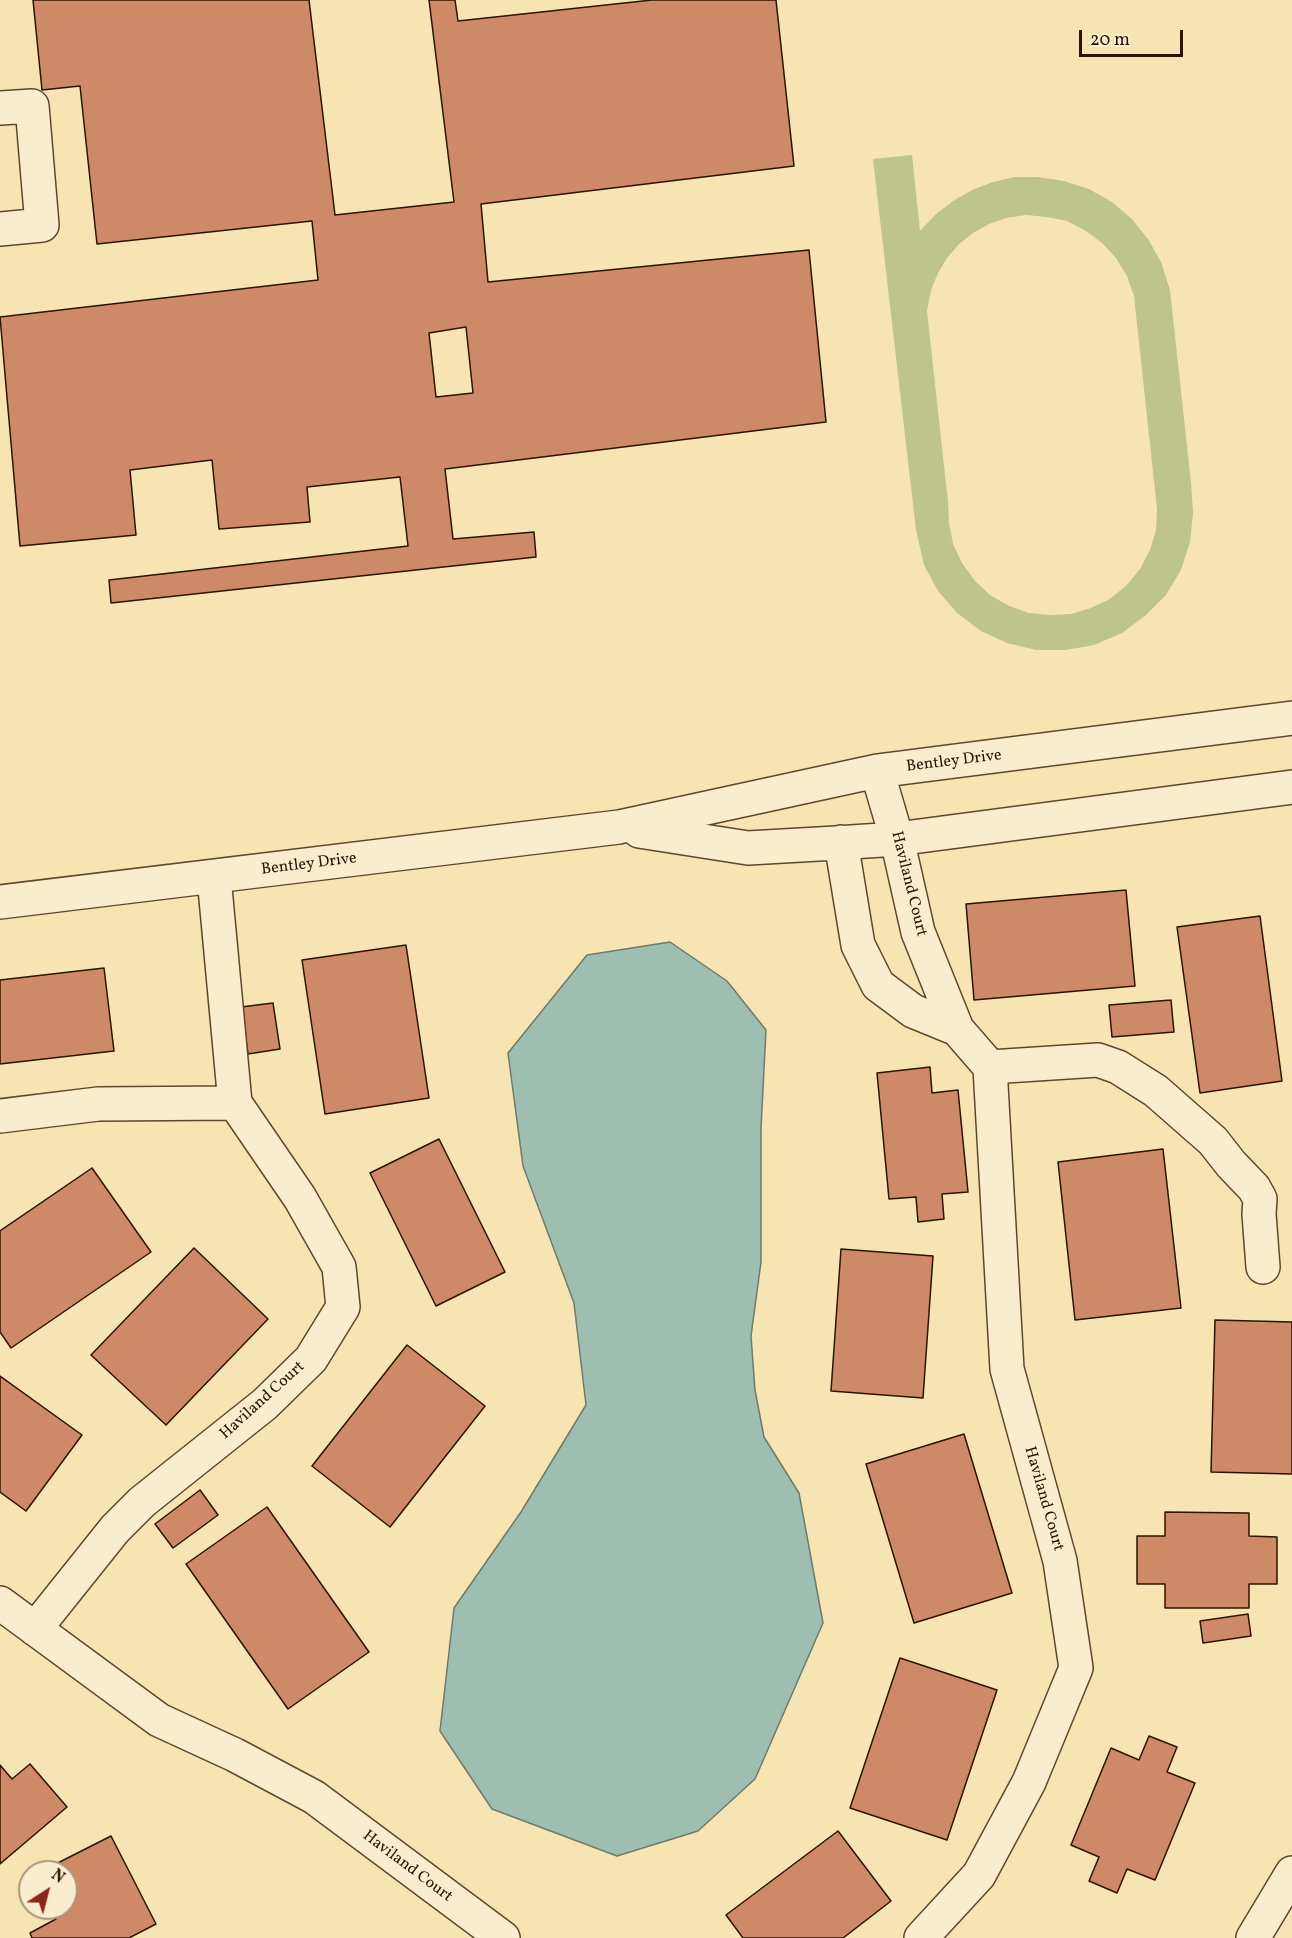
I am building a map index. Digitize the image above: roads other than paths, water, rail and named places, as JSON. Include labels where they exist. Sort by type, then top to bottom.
[{"type":"street","points":[[0,108],[32,106],[42,225],[0,229]]},
{"type":"street","name":"Bentley Drive","points":[[0,902],[619,828],[877,771],[1292,718]]},
{"type":"street","name":"Haviland Court","points":[[877,771],[897,839],[918,932],[957,1029],[990,1067],[1007,1369],[1060,1561],[1076,1668],[1029,1782],[980,1875],[921,1938]]},
{"type":"street","name":"Bentley Drive","points":[[619,828],[748,848],[897,839],[1292,787]]},
{"type":"street","name":"Haviland Court","points":[[841,842],[858,945],[878,985],[913,1011],[957,1029]]},
{"type":"street","name":"Haviland Court","points":[[35,1629],[115,1529],[136,1509],[265,1404],[311,1359],[343,1307],[339,1267],[300,1197],[235,1102],[214,876]]},
{"type":"street","points":[[889,992],[912,983],[933,968]]},
{"type":"street","points":[[990,1067],[1098,1060],[1118,1067],[1156,1091],[1213,1141],[1254,1188],[1260,1199],[1263,1267]]},
{"type":"street","points":[[0,1116],[98,1104],[235,1102]]},
{"type":"street","name":"Haviland Court","points":[[0,1604],[159,1720],[235,1755],[314,1797],[503,1938]]},
{"type":"street","points":[[1253,1938],[1292,1873]]}]
